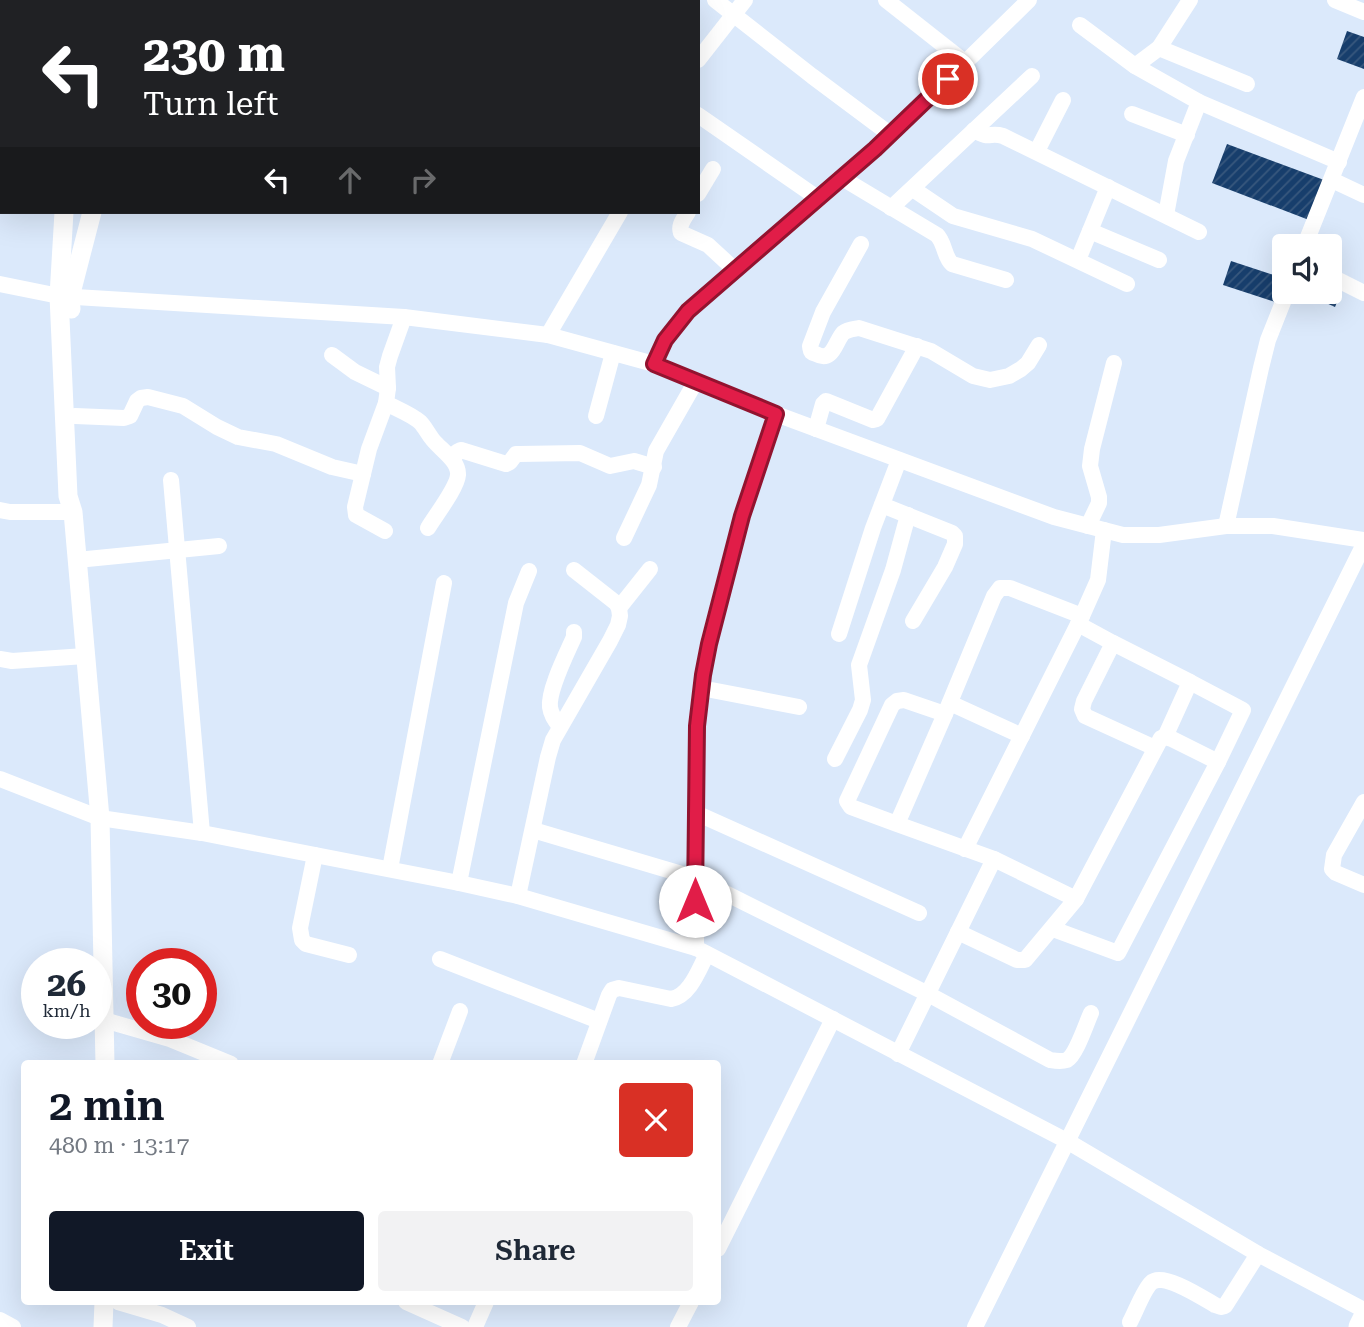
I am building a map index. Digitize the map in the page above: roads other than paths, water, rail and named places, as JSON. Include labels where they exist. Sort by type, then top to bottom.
[{"type":"highway","points":[[1360,1327],[1364,1319]]},
{"type":"main road","points":[[65,214],[73,244]]},
{"type":"main road","points":[[91,214],[73,244],[64,297],[68,496],[73,512],[100,818],[103,948]]},
{"type":"main road","points":[[64,297],[80,497],[73,512]]},
{"type":"main road","points":[[104,1039],[105,1060]]},
{"type":"main road","points":[[103,1327],[104,1305]]},
{"type":"street","points":[[715,0],[891,135]]},
{"type":"street","points":[[700,57],[745,0]]},
{"type":"street","points":[[886,0],[966,63]]},
{"type":"street","points":[[654,364],[665,340],[681,318],[891,135],[1029,0]]},
{"type":"street","points":[[1135,66],[1159,48],[1190,0]]},
{"type":"street","points":[[1335,0],[1364,12]]},
{"type":"street","points":[[1080,25],[1135,66],[1199,102],[1339,162]]},
{"type":"street","points":[[1159,48],[1247,84]]},
{"type":"street","points":[[891,208],[1032,76]]},
{"type":"street","points":[[1037,151],[1063,100]]},
{"type":"street","points":[[1166,215],[1176,162],[1199,102]]},
{"type":"street","points":[[1309,234],[1363,103]]},
{"type":"street","points":[[1132,114],[1187,135]]},
{"type":"street","points":[[700,116],[819,199]]},
{"type":"street","points":[[974,130],[984,136],[999,134],[1037,151],[1199,232]]},
{"type":"street","points":[[700,191],[713,169]]},
{"type":"street","points":[[842,178],[937,235],[943,243],[948,261],[952,264],[1006,280]]},
{"type":"street","points":[[1332,180],[1364,195]]},
{"type":"street","points":[[1078,260],[1108,187]]},
{"type":"street","points":[[913,189],[953,216],[1032,239],[1127,284]]},
{"type":"street","points":[[548,335],[619,214]]},
{"type":"street","points":[[687,214],[681,223],[681,233],[708,245],[735,270]]},
{"type":"street","points":[[1090,231],[1158,260]]},
{"type":"street","points":[[861,244],[822,312],[810,346],[813,354],[827,356],[843,333],[859,328],[917,346],[943,357],[973,376],[990,380],[1009,376],[1021,369],[1039,345]]},
{"type":"street","points":[[1342,282],[1364,293]]},
{"type":"street","points":[[0,284],[64,297],[404,317],[548,335],[654,364],[776,414],[1054,517],[1123,535],[1159,535],[1226,526],[1273,526],[1364,542],[975,1327]]},
{"type":"street","points":[[1226,526],[1268,340],[1282,304]]},
{"type":"street","points":[[385,531],[356,515],[355,507],[374,431],[387,396],[387,367],[404,317]]},
{"type":"street","points":[[816,429],[826,401],[873,420],[877,419],[917,346]]},
{"type":"street","points":[[596,416],[613,353]]},
{"type":"street","points":[[332,355],[423,424],[431,437],[453,460],[458,474],[455,484],[428,528]]},
{"type":"street","points":[[965,849],[1098,580],[1096,528],[1099,497],[1090,467],[1114,363]]},
{"type":"street","points":[[624,538],[649,485],[656,451],[696,382]]},
{"type":"street","points":[[75,416],[124,418],[130,416],[141,398],[148,397],[183,406],[238,437],[276,444],[332,467],[363,474]]},
{"type":"street","points":[[585,1060],[612,990],[619,988],[671,999],[678,998],[687,990],[701,951],[695,878],[697,726],[701,688],[709,644],[742,516],[776,414]]},
{"type":"street","points":[[453,460],[461,450],[506,464],[516,454],[571,453],[586,455],[611,466],[634,461],[654,467]]},
{"type":"street","points":[[839,634],[899,460]]},
{"type":"street","points":[[171,480],[202,833]]},
{"type":"street","points":[[882,505],[952,533],[956,540],[941,574],[913,621]]},
{"type":"street","points":[[0,510],[73,512]]},
{"type":"street","points":[[835,759],[863,700],[859,665],[893,570],[908,515]]},
{"type":"street","points":[[77,560],[219,546]]},
{"type":"street","points":[[619,608],[650,569]]},
{"type":"street","points":[[518,896],[553,740],[618,625],[620,616],[617,603],[574,570]]},
{"type":"street","points":[[459,883],[516,603],[528,571]]},
{"type":"street","points":[[390,869],[444,583]]},
{"type":"street","points":[[897,824],[994,596],[1000,588],[1010,587],[1080,620],[1113,643],[1243,710],[1118,953],[1053,929]]},
{"type":"street","points":[[560,727],[553,716],[551,694],[574,632]]},
{"type":"street","points":[[1113,643],[1084,701],[1082,709],[1085,716],[1218,762]]},
{"type":"street","points":[[0,659],[85,656]]},
{"type":"street","points":[[958,932],[1022,961],[1030,956],[1076,899],[1190,682]]},
{"type":"street","points":[[701,688],[799,707]]},
{"type":"street","points":[[1022,736],[948,708],[897,701],[892,705],[847,801],[851,807],[994,859],[1076,899]]},
{"type":"street","points":[[0,779],[100,818],[202,833],[518,896],[701,951],[1067,1141],[1258,1254],[1364,1311]]},
{"type":"street","points":[[1364,802],[1334,855],[1332,869],[1364,885]]},
{"type":"street","points":[[696,813],[919,913]]},
{"type":"street","points":[[533,830],[695,878],[928,993],[1050,1060],[1066,1061],[1072,1056],[1091,1013]]},
{"type":"street","points":[[315,855],[300,928],[302,940],[306,944],[349,955]]},
{"type":"street","points":[[898,1054],[994,859]]},
{"type":"street","points":[[440,959],[599,1021]]},
{"type":"street","points":[[442,1060],[460,1011]]},
{"type":"street","points":[[721,1243],[833,1019]]},
{"type":"street","points":[[112,1022],[170,1039],[221,1060]]},
{"type":"street","points":[[1130,1322],[1154,1280],[1168,1280],[1215,1305],[1225,1306],[1258,1254]]},
{"type":"street","points":[[128,1305],[162,1315],[188,1327]]},
{"type":"street","points":[[413,1305],[462,1327]]},
{"type":"street","points":[[475,1327],[485,1305]]},
{"type":"street","points":[[682,1326],[690,1305]]},
{"type":"street","points":[[0,1320],[13,1327]]}]
